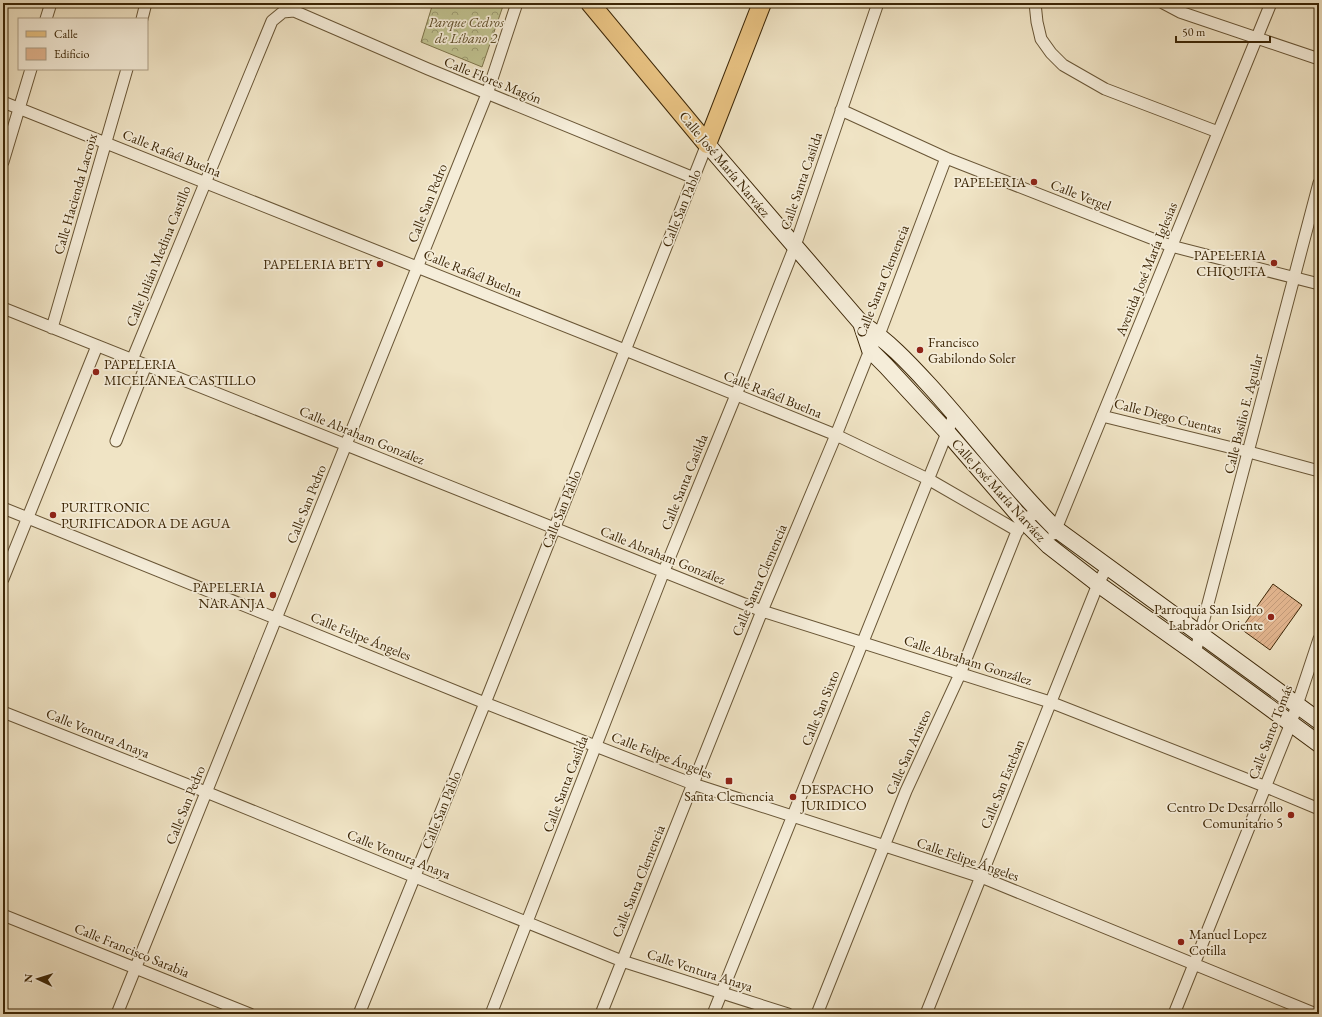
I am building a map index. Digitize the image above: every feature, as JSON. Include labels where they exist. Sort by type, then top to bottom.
[{"type":"main road","name":"Calle José María Narváez","points":[[590,3],[707,144]]},
{"type":"main road","name":"Calle San Pablo","points":[[707,144],[762,3]]},
{"type":"street","points":[[46,18],[51,3]]},
{"type":"street","points":[[142,18],[146,3]]},
{"type":"street","name":"Calle San Pedro","points":[[117,1014],[487,94],[517,3]]},
{"type":"street","name":"Calle Santa Casilda","points":[[491,1014],[664,572],[795,246],[878,3]]},
{"type":"street","points":[[1035,3],[1041,39],[1050,53],[1063,65],[1105,89],[1218,132]]},
{"type":"street","points":[[1163,3],[1180,12],[1319,59]]},
{"type":"street","name":"Avenida José María Iglesias","points":[[1049,546],[1271,3]]},
{"type":"street","name":"Calle Flores Magón","points":[[282,12],[294,12],[487,94],[694,178]]},
{"type":"street","name":"Calle Julián Medina Castillo","points":[[132,360],[204,182],[272,21],[282,12]]},
{"type":"street","points":[[3,162],[31,70]]},
{"type":"street","name":"Calle Hacienda Lacroix","points":[[52,328],[127,70]]},
{"type":"street","name":"Calle Rafaél Buelna","points":[[3,102],[625,350],[836,436],[928,479],[1020,525]]},
{"type":"street","name":"Calle Vergel","points":[[841,110],[946,158],[1171,246],[1319,284]]},
{"type":"street","name":"Calle San Pablo","points":[[359,1014],[707,144]]},
{"type":"street","name":"Calle José María Narváez","points":[[707,144],[861,323],[879,335],[902,356],[955,413],[1039,513],[1056,530],[1319,721]]},
{"type":"street","name":"Calle Santa Clemencia","points":[[601,1014],[762,611],[836,436],[870,350],[879,335],[946,158]]},
{"type":"street","name":"Calle Basilio E. Aguilar","points":[[1196,653],[1319,183]]},
{"type":"street","name":"Calle Abraham González","points":[[3,308],[762,611],[1050,702],[1264,786],[1319,810]]},
{"type":"street","name":"Calle José María Narváez","points":[[861,323],[870,350],[947,432],[1020,525],[1098,584],[1196,653],[1319,744]]},
{"type":"street","points":[[3,579],[29,519],[98,346]]},
{"type":"street","points":[[116,441],[146,365]]},
{"type":"street","name":"Calle San Sixto","points":[[713,1014],[955,413]]},
{"type":"street","name":"Calle Diego Cuentas","points":[[1102,416],[1319,470]]},
{"type":"street","name":"Calle Felipe Ángeles","points":[[3,508],[693,784],[981,877],[1316,1014]]},
{"type":"street","points":[[1020,525],[1039,513]]},
{"type":"street","name":"Calle San Aristeo","points":[[817,1014],[906,791],[960,674],[1020,525]]},
{"type":"street","name":"Calle San Esteban","points":[[926,1014],[1050,702],[1098,584],[1107,567]]},
{"type":"street","name":"Calle Santo Tomás","points":[[1174,1014],[1264,786],[1298,705],[1317,653],[1319,639]]},
{"type":"street","name":"Calle Ventura Anaya","points":[[3,712],[206,792],[622,961],[788,1014]]},
{"type":"street","name":"Calle Francisco Sarabia","points":[[3,915],[250,1014]]},
{"type":"green space","name":"Parque Cedros de Líbano 2","points":[[433,3],[504,3],[482,67],[421,42]]},
{"type":"building","name":"Parroquia San Isidro Labrador Oriente","points":[[1273,584],[1302,605],[1270,650],[1241,629]]},
{"type":"place","name":"PAPELERIA","points":[[1034,182]]},
{"type":"place","name":"PAPELERIA CHIQUITA","points":[[1274,263]]},
{"type":"place","name":"PAPELERIA BETY","points":[[380,264]]},
{"type":"place","name":"Francisco Gabilondo Soler","points":[[920,350]]},
{"type":"place","name":"PAPELERIA MICELANEA CASTILLO","points":[[96,372]]},
{"type":"place","name":"PURITRONIC PURIFICADORA DE AGUA","points":[[53,515]]},
{"type":"place","name":"PAPELERIA NARANJA","points":[[273,595]]},
{"type":"place","name":"Parroquia San Isidro Labrador Oriente","points":[[1271,617]]},
{"type":"place","name":"Santa Clemencia","points":[[729,781]]},
{"type":"place","name":"DESPACHO JURIDICO","points":[[793,797]]},
{"type":"place","name":"Centro De Desarrollo Comunitario 5","points":[[1291,815]]},
{"type":"place","name":"Manuel Lopez Cotilla","points":[[1181,942]]}]
